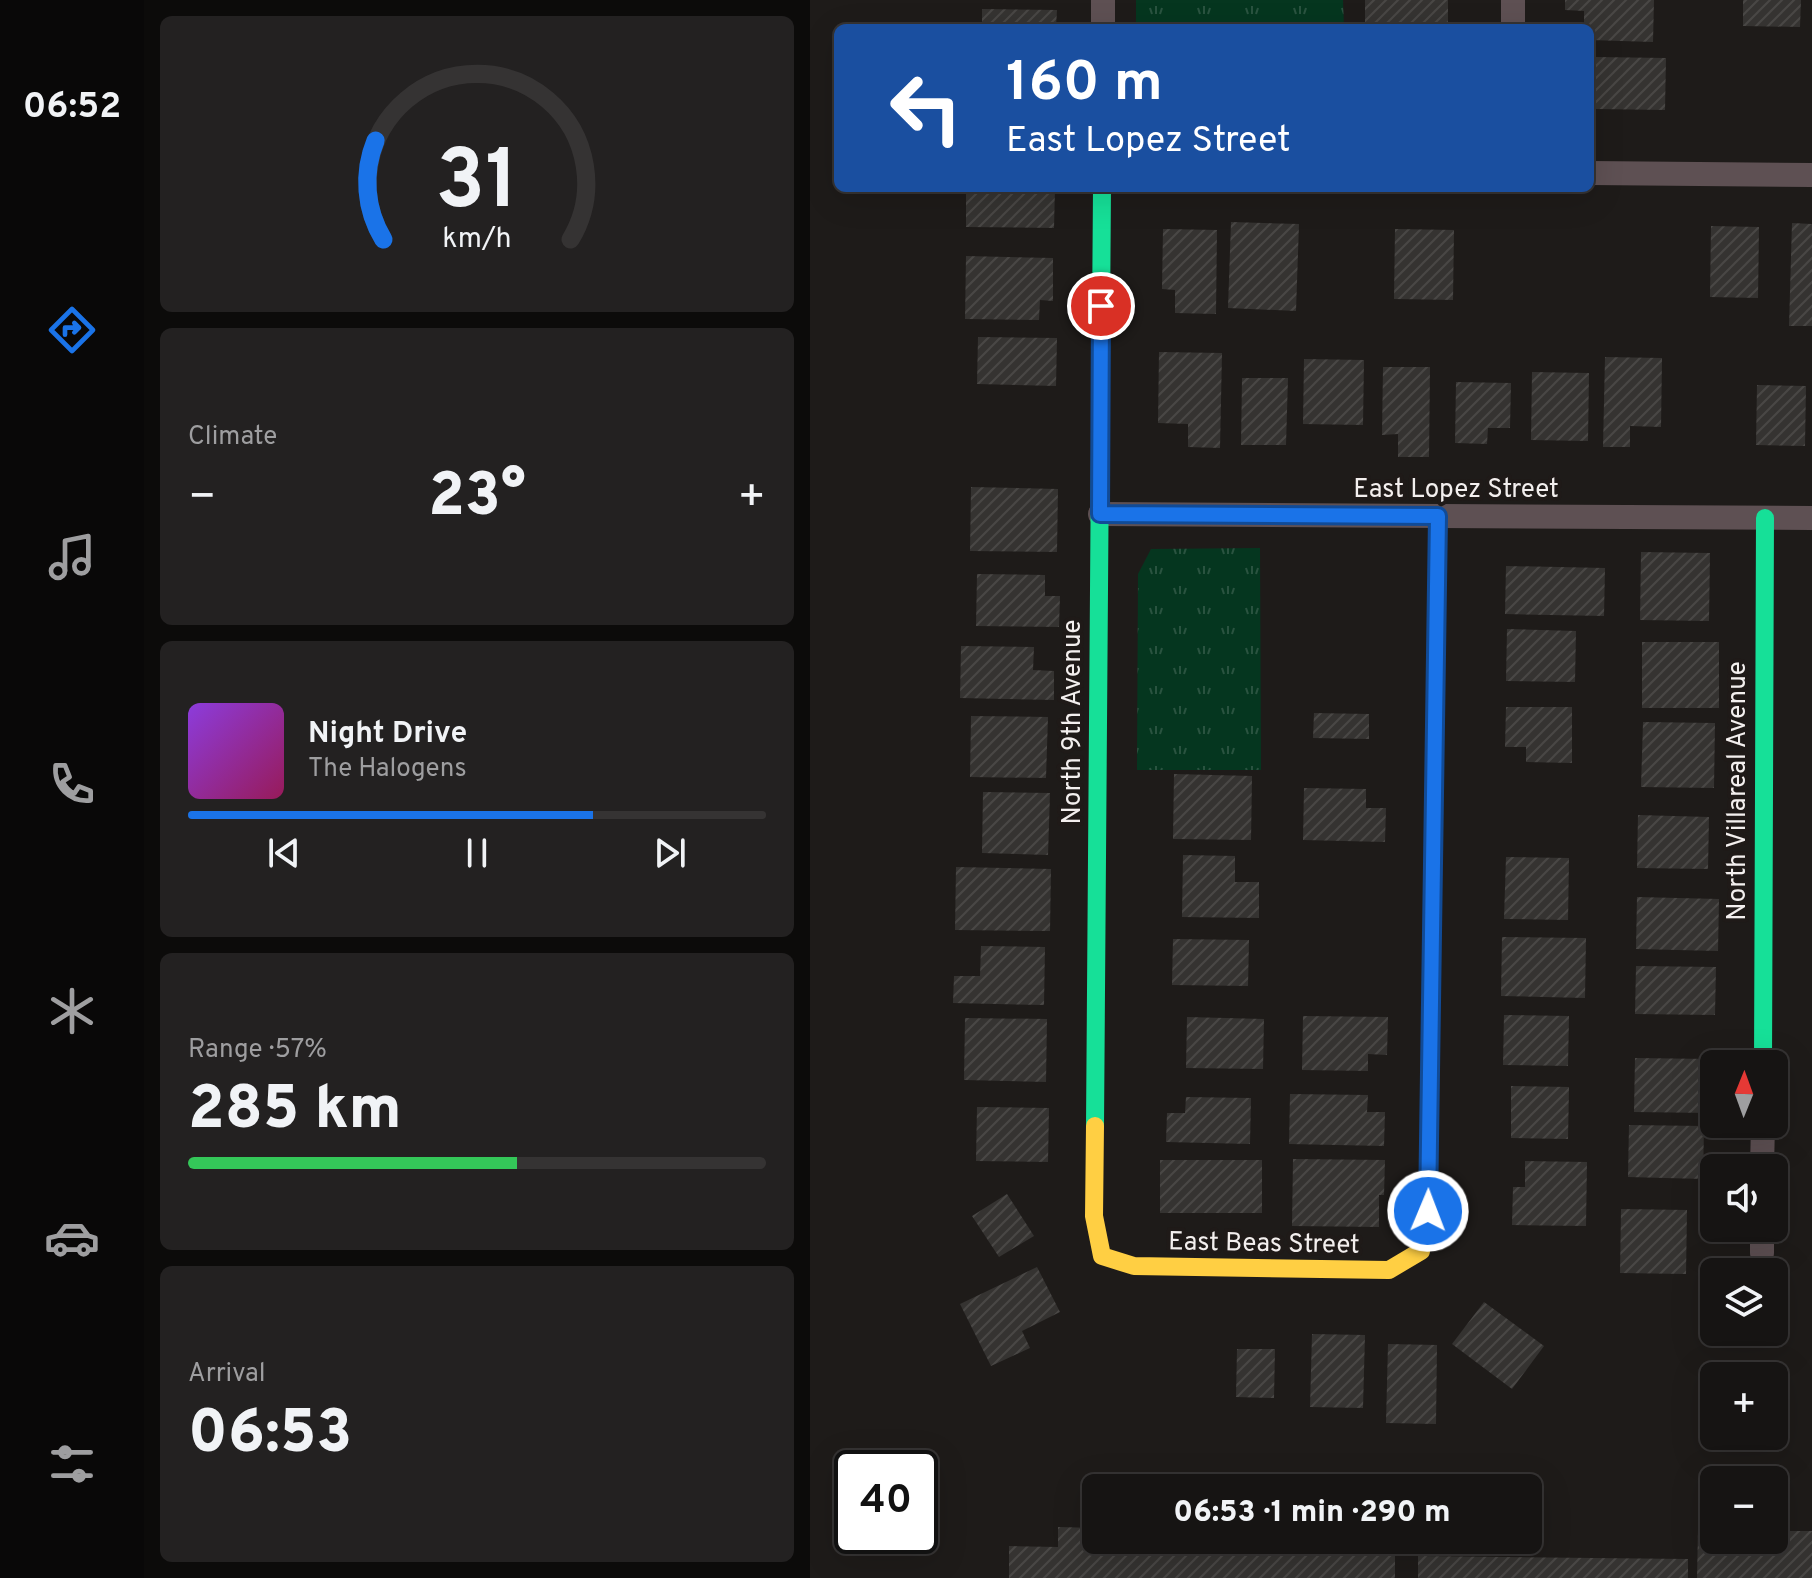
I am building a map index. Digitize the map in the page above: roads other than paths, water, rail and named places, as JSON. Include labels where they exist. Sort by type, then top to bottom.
[{"type":"street","points":[[1103,0],[1103,24]]},
{"type":"street","points":[[1513,0],[1513,24]]},
{"type":"street","points":[[1594,173],[1812,175]]},
{"type":"street","name":"North 9th Avenue","points":[[1102,192],[1094,1216],[1102,1256]]},
{"type":"street","name":"East Lopez Street","points":[[1100,514],[1812,518]]},
{"type":"street","name":"East Beas Street","points":[[1102,1256],[1134,1266],[1389,1270],[1421,1251],[1428,1211],[1438,516]]},
{"type":"street","name":"North Villareal Avenue","points":[[1763,1050],[1765,518]]},
{"type":"street","points":[[1762,1242],[1762,1253]]}]
